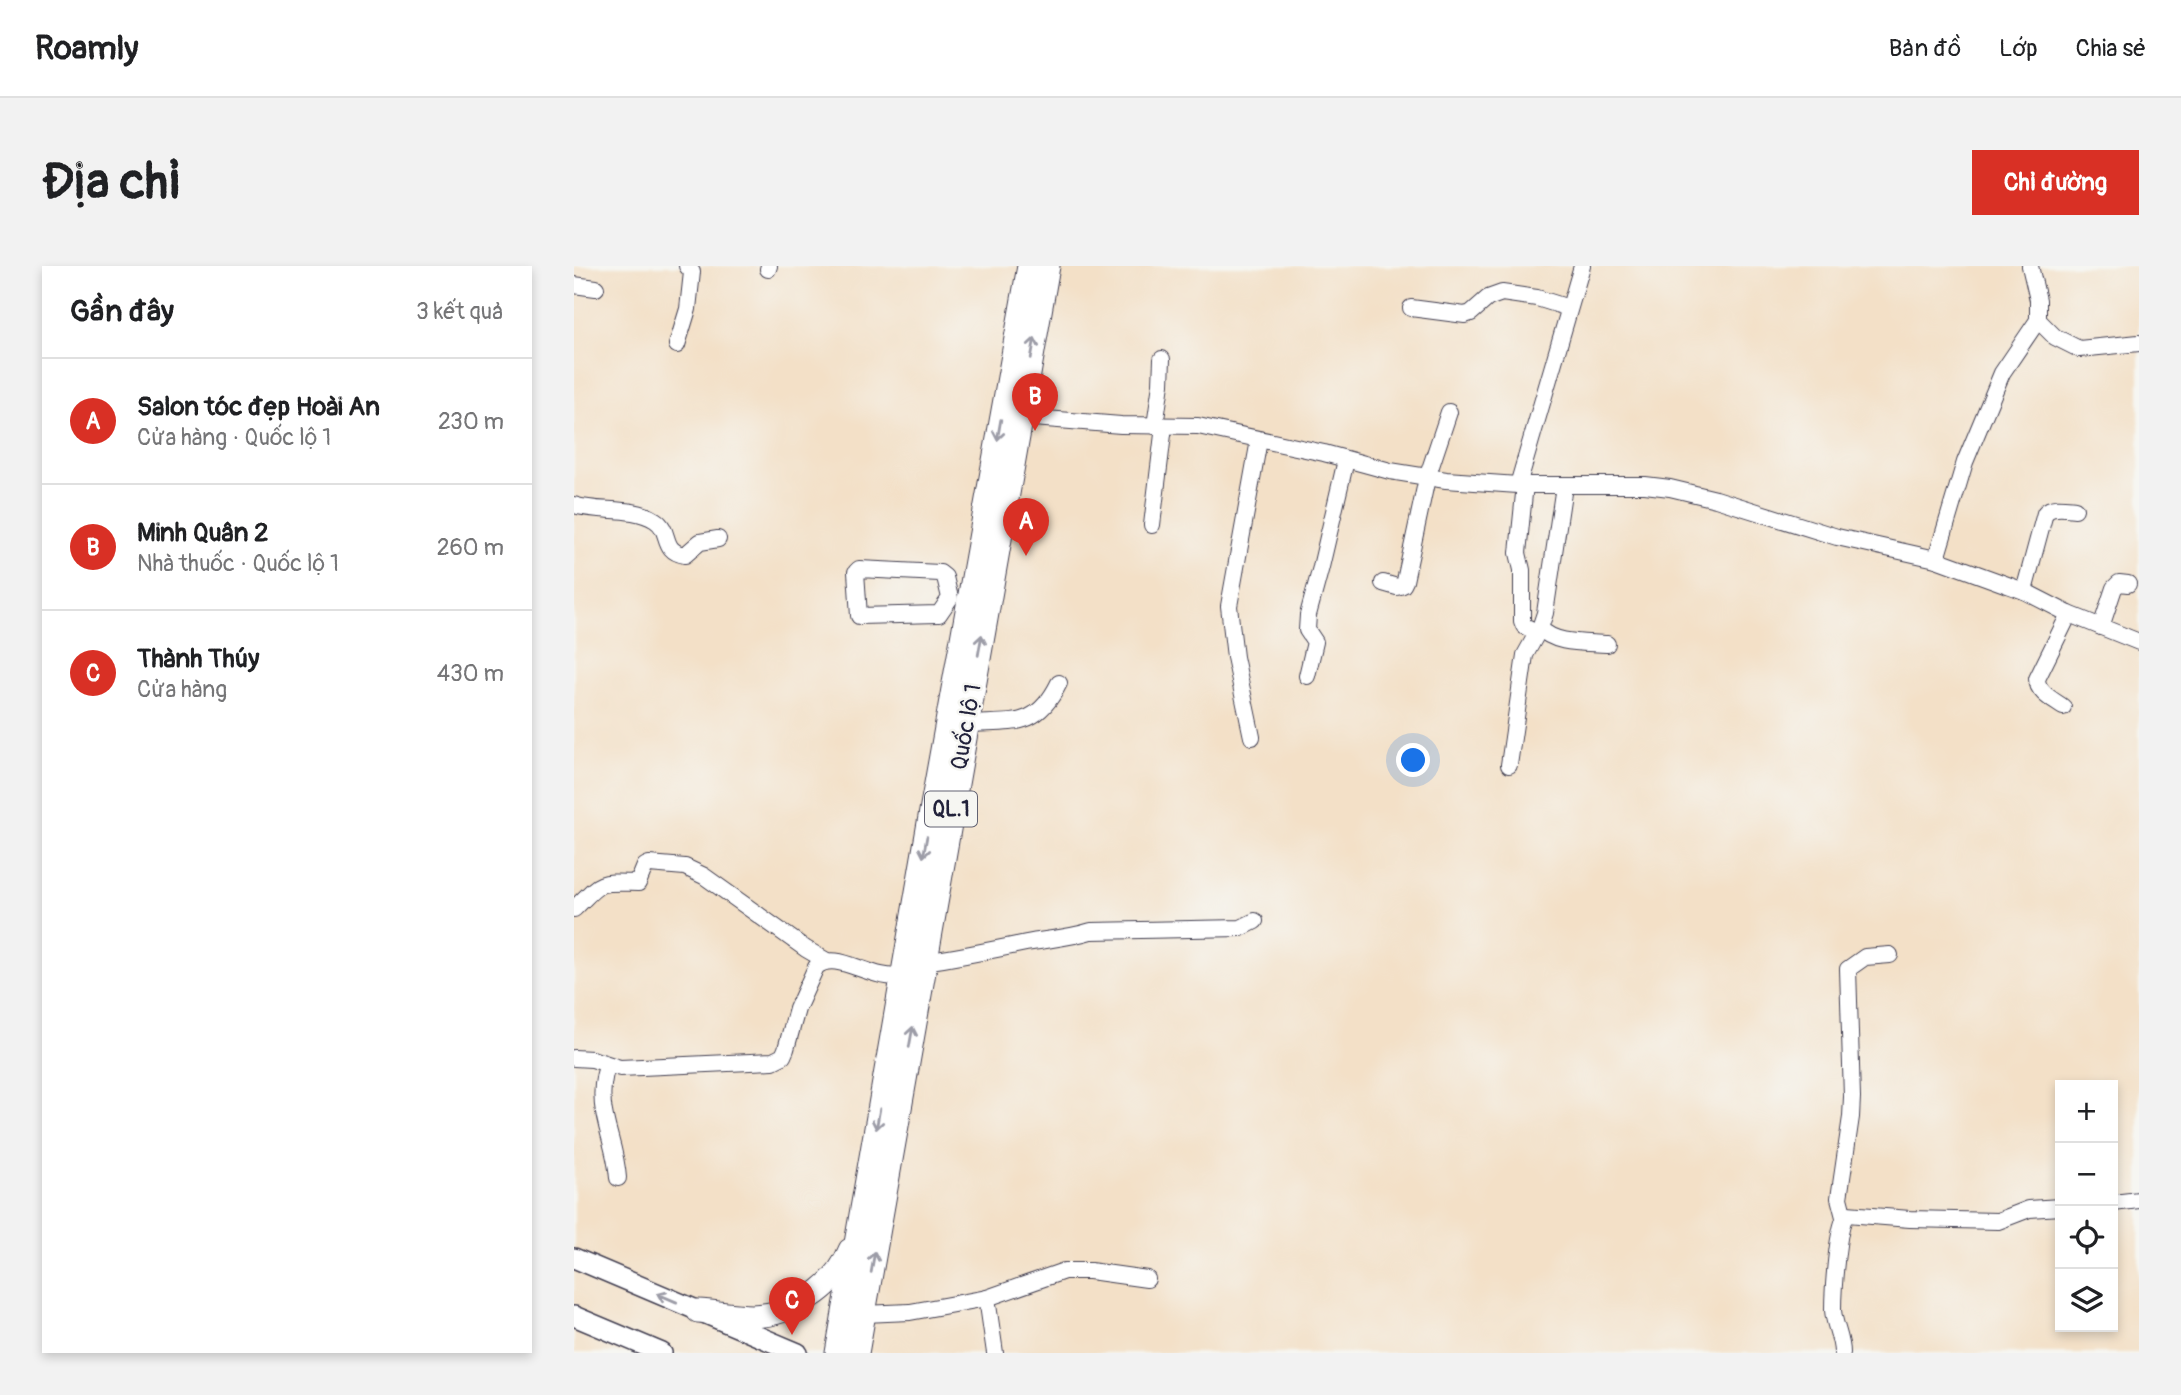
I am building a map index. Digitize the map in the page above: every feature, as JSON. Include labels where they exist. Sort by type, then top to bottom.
[{"type":"highway","name":"Quốc lộ 1","points":[[837,1353],[902,976],[961,596],[1029,266]]},
{"type":"highway","name":"Quốc lộ 1","points":[[857,1353],[1048,266]]},
{"type":"highway","points":[[698,1311],[752,1316],[780,1312],[803,1301],[827,1284],[846,1261],[860,1220]]},
{"type":"main road","points":[[574,1258],[798,1353]]},
{"type":"main road","points":[[574,1316],[662,1353]]},
{"type":"street","points":[[677,345],[688,309],[692,272],[687,266]]},
{"type":"street","points":[[1582,266],[1522,484],[1518,554],[1521,570],[1521,621],[1524,626],[1555,638],[1608,644]]},
{"type":"street","points":[[1936,559],[1965,462],[2002,373],[2038,320],[2038,300],[2030,266]]},
{"type":"street","points":[[574,285],[596,288]]},
{"type":"street","points":[[1411,309],[1465,315],[1494,295],[1510,293],[1569,308]]},
{"type":"street","points":[[2038,320],[2055,337],[2079,349],[2139,343]]},
{"type":"street","points":[[1152,524],[1162,359]]},
{"type":"street","points":[[1383,583],[1397,587],[1405,581],[1427,478],[1449,412]]},
{"type":"street","points":[[1021,417],[1109,425],[1198,426],[1427,478],[1564,486],[1645,485],[1670,488],[1716,499],[1837,537],[1936,559],[2024,591],[2069,614],[2139,642]]},
{"type":"street","points":[[1252,737],[1235,657],[1229,606],[1259,440]]},
{"type":"street","points":[[1307,676],[1315,642],[1307,630],[1308,615],[1346,460]]},
{"type":"street","points":[[1509,765],[1525,655],[1539,630],[1546,605],[1564,486]]},
{"type":"street","points":[[574,505],[639,514],[654,519],[663,527],[667,543],[677,554],[685,555],[700,542],[718,539]]},
{"type":"street","points":[[2024,591],[2045,513],[2056,508],[2075,509]]},
{"type":"street","points":[[859,569],[940,573],[961,596],[939,614],[859,616],[856,572],[859,569]]},
{"type":"street","points":[[2101,627],[2114,588],[2119,583],[2128,584]]},
{"type":"street","points":[[2063,707],[2041,690],[2037,679],[2069,614]]},
{"type":"street","points":[[966,724],[1027,719],[1049,702],[1059,683]]},
{"type":"street","points":[[574,909],[595,886],[608,882],[638,883],[643,870],[649,864],[685,867],[704,876],[825,960],[835,960],[883,977],[902,976]]},
{"type":"street","points":[[924,962],[1067,939],[1091,932],[1241,928],[1255,921]]},
{"type":"street","points":[[1842,1353],[1833,1310],[1839,1235],[1844,1217],[1839,1202],[1852,1117],[1848,969],[1865,957],[1890,955]]},
{"type":"street","points":[[574,1058],[592,1059],[620,1068],[759,1063],[779,1059],[786,1049],[797,1009],[816,967],[825,960]]},
{"type":"street","points":[[607,1066],[601,1102],[618,1178]]},
{"type":"street","points":[[2118,1202],[2139,1200]]},
{"type":"street","points":[[1844,1217],[1853,1214],[1890,1218],[1998,1221],[2029,1209],[2055,1207]]},
{"type":"street","points":[[864,1314],[910,1312],[987,1298],[1064,1271],[1090,1271],[1147,1279]]},
{"type":"street","points":[[987,1298],[995,1353]]},
{"type":"place","name":"Minh Quân 2","points":[[1035,431]]},
{"type":"place","name":"Salon tóc đẹp Hoài An","points":[[1026,556]]},
{"type":"place","name":"Thành Thúy","points":[[792,1335]]}]
